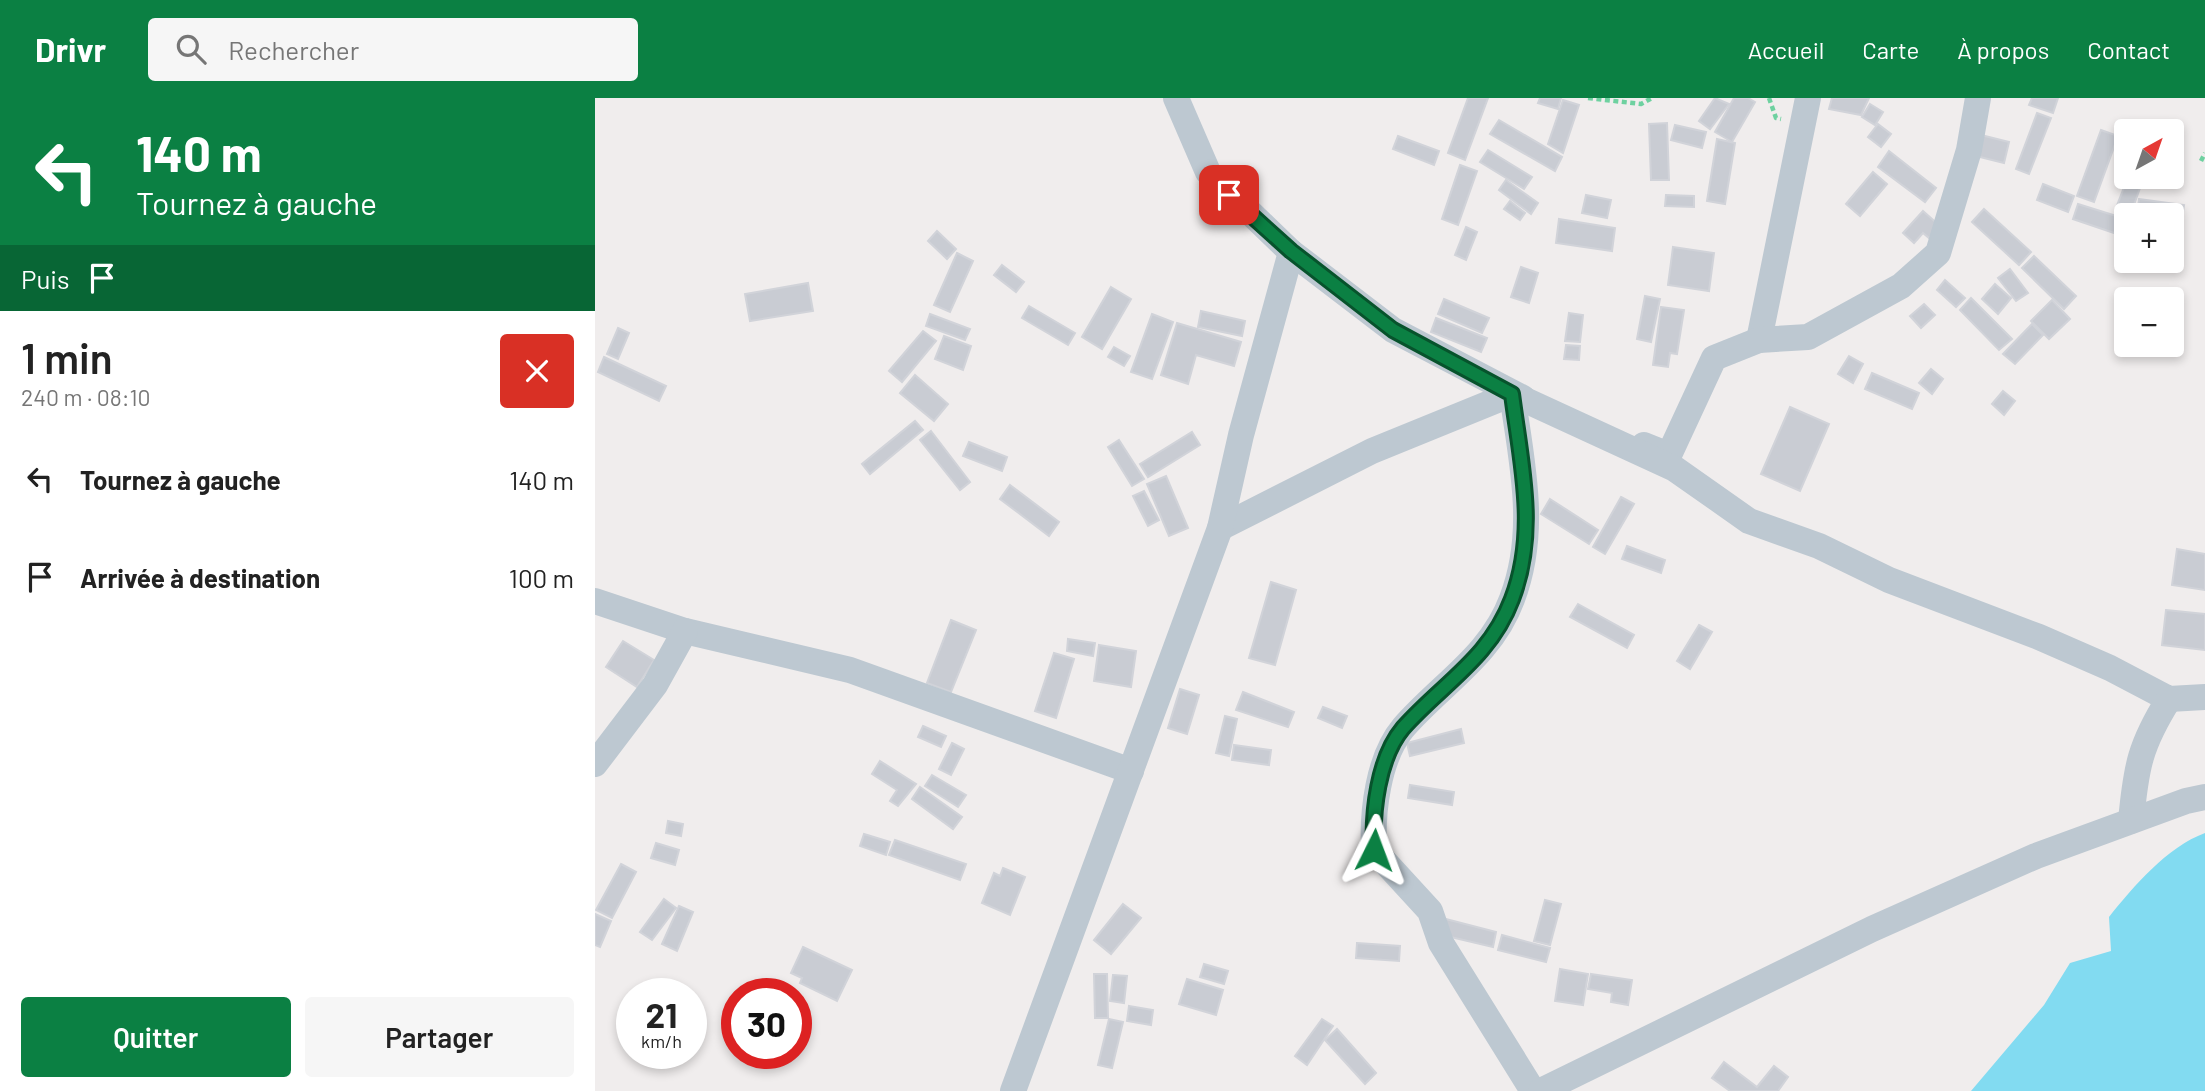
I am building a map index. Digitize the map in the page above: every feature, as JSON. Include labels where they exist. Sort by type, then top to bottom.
[{"type":"street","points":[[1176,98],[1207,172],[1291,251],[1393,330],[1512,394],[1675,470],[1749,521],[1819,545],[1889,580],[2039,637],[2169,699],[2205,698]]},
{"type":"street","points":[[1759,340],[1808,98]]},
{"type":"street","points":[[1220,528],[1373,451],[1512,394],[1669,455],[1714,358],[1759,340],[1808,337],[1901,286],[1938,253],[1969,149],[1978,98]]},
{"type":"street","points":[[1013,1091],[1220,528],[1241,435],[1291,251]]},
{"type":"street","points":[[1512,394],[1528,512],[1525,556],[1512,599],[1493,638],[1449,686],[1402,729],[1385,759],[1373,831],[1374,850],[1430,911],[1441,943],[1532,1091]]},
{"type":"street","points":[[595,601],[685,631],[850,670],[1131,771]]},
{"type":"street","points":[[595,764],[655,685],[685,631]]},
{"type":"street","points":[[2131,821],[2136,766],[2146,734],[2169,699]]},
{"type":"street","points":[[1541,1091],[1872,929],[2036,856],[2186,801],[2205,797]]},
{"type":"path","points":[[1588,98],[1641,104],[1652,98]]},
{"type":"path","points":[[2201,161],[2205,153]]},
{"type":"water","points":[[2205,833],[2205,1091],[1971,1091],[2044,1005],[2070,963],[2111,951],[2109,917],[2129,893],[2177,848]]},
{"type":"building","points":[[1468,98],[1488,98],[1465,160],[1448,153]]},
{"type":"building","points":[[1540,98],[1561,98],[1558,109],[1538,103]]},
{"type":"building","points":[[1715,98],[1729,104],[1710,129],[1699,121]]},
{"type":"building","points":[[1734,98],[1748,98],[1755,102],[1732,142],[1715,132]]},
{"type":"building","points":[[1832,98],[1869,98],[1861,115],[1829,109]]},
{"type":"building","points":[[2032,98],[2058,98],[2053,113],[2029,105]]},
{"type":"building","points":[[1563,100],[1579,105],[1563,153],[1548,144]]},
{"type":"building","points":[[1870,104],[1883,112],[1875,125],[1862,117]]},
{"type":"building","points":[[2037,113],[2051,118],[2029,174],[2016,169]]},
{"type":"building","points":[[1499,120],[1562,157],[1555,171],[1490,134]]},
{"type":"building","points":[[1667,123],[1669,180],[1651,180],[1649,124]]},
{"type":"building","points":[[1878,124],[1891,134],[1881,147],[1868,137]]},
{"type":"building","points":[[1675,125],[1706,132],[1702,148],[1671,140]]},
{"type":"building","points":[[2101,130],[2114,135],[2114,147],[2094,202],[2077,196]]},
{"type":"building","points":[[1981,135],[2009,142],[2004,163],[1976,156]]},
{"type":"building","points":[[1398,136],[1439,151],[1434,165],[1393,149]]},
{"type":"building","points":[[1717,139],[1735,143],[1725,204],[1707,201]]},
{"type":"building","points":[[1488,150],[1532,177],[1524,189],[1480,162]]},
{"type":"building","points":[[1889,151],[1936,188],[1925,202],[1878,167]]},
{"type":"building","points":[[1460,165],[1477,171],[1458,225],[1442,219]]},
{"type":"building","points":[[1873,172],[1887,184],[1860,216],[1846,204]]},
{"type":"building","points":[[1506,180],[1538,203],[1531,214],[1499,190]]},
{"type":"building","points":[[2043,184],[2074,196],[2068,212],[2037,200]]},
{"type":"building","points":[[2123,189],[2140,189],[2135,203],[2118,203]]},
{"type":"building","points":[[1586,195],[1611,200],[1607,218],[1582,213]]},
{"type":"building","points":[[1666,195],[1694,196],[1694,207],[1665,206]]},
{"type":"building","points":[[2139,199],[2169,203],[2138,203]]},
{"type":"building","points":[[1510,201],[1525,213],[1520,220],[1504,209]]},
{"type":"building","points":[[2078,204],[2114,215],[2114,233],[2073,219]]},
{"type":"building","points":[[1984,209],[2031,252],[2019,265],[1972,222]]},
{"type":"building","points":[[1923,211],[1940,226],[1929,238],[1923,233],[1914,243],[1903,233]]},
{"type":"building","points":[[1559,219],[1615,228],[1612,251],[1556,243]]},
{"type":"building","points":[[1466,227],[1477,232],[1466,260],[1455,255]]},
{"type":"building","points":[[937,231],[956,249],[947,259],[928,241]]},
{"type":"building","points":[[1673,247],[1714,253],[1709,291],[1668,285]]},
{"type":"building","points":[[957,253],[973,261],[950,312],[934,305]]},
{"type":"building","points":[[2034,256],[2076,296],[2064,309],[2022,268]]},
{"type":"building","points":[[1002,265],[1024,282],[1016,292],[994,275]]},
{"type":"building","points":[[1521,267],[1538,273],[1529,303],[1511,297]]},
{"type":"building","points":[[2010,269],[2028,293],[2016,301],[1998,278]]},
{"type":"building","points":[[1945,280],[1965,298],[1956,307],[1937,290]]},
{"type":"building","points":[[808,283],[813,311],[750,321],[745,294]]},
{"type":"building","points":[[1995,284],[2011,298],[1998,314],[1982,299]]},
{"type":"building","points":[[1111,287],[1131,299],[1102,349],[1082,337]]},
{"type":"building","points":[[1645,296],[1660,299],[1651,342],[1637,339]]},
{"type":"building","points":[[1971,298],[2012,339],[1999,350],[1960,310]]},
{"type":"building","points":[[1444,299],[1489,318],[1482,333],[1438,314]]},
{"type":"building","points":[[2052,300],[2070,319],[2049,339],[2031,321]]},
{"type":"building","points":[[1924,304],[1935,315],[1921,328],[1910,316]]},
{"type":"building","points":[[1029,306],[1075,333],[1068,345],[1022,318]]},
{"type":"building","points":[[1661,307],[1684,310],[1677,354],[1670,353],[1668,367],[1653,365]]},
{"type":"building","points":[[1201,311],[1245,321],[1242,336],[1198,327]]},
{"type":"building","points":[[1569,313],[1583,315],[1580,342],[1565,341]]},
{"type":"building","points":[[930,314],[970,329],[965,340],[926,326]]},
{"type":"building","points":[[1152,314],[1173,322],[1152,379],[1131,372]]},
{"type":"building","points":[[1436,318],[1487,338],[1481,352],[1431,332]]},
{"type":"building","points":[[1177,323],[1241,342],[1234,366],[1196,355],[1188,384],[1161,375]]},
{"type":"building","points":[[2032,324],[2043,335],[2015,364],[2003,354]]},
{"type":"building","points":[[618,328],[629,333],[618,359],[607,354]]},
{"type":"building","points":[[923,331],[936,341],[902,382],[889,371]]},
{"type":"building","points":[[944,336],[971,346],[963,370],[935,359]]},
{"type":"building","points":[[1566,345],[1580,346],[1579,360],[1564,359]]},
{"type":"building","points":[[1114,347],[1130,356],[1124,366],[1108,357]]},
{"type":"building","points":[[1849,356],[1863,364],[1853,383],[1838,374]]},
{"type":"building","points":[[604,357],[666,386],[659,401],[598,372]]},
{"type":"building","points":[[1931,369],[1943,379],[1932,394],[1919,383]]},
{"type":"building","points":[[1872,373],[1919,393],[1912,409],[1865,389]]},
{"type":"building","points":[[915,375],[948,404],[934,421],[900,393]]},
{"type":"building","points":[[2003,391],[2015,401],[2004,415],[1992,404]]},
{"type":"building","points":[[1790,407],[1829,424],[1800,491],[1761,474]]},
{"type":"building","points":[[915,421],[923,430],[870,474],[862,464]]},
{"type":"building","points":[[931,431],[970,482],[960,490],[920,440]]},
{"type":"building","points":[[1192,432],[1200,445],[1148,477],[1140,464]]},
{"type":"building","points":[[1119,440],[1144,479],[1132,486],[1108,447]]},
{"type":"building","points":[[969,442],[1007,457],[1002,471],[963,456]]},
{"type":"building","points":[[1166,476],[1188,528],[1169,536],[1147,484]]},
{"type":"building","points":[[1010,485],[1059,522],[1049,536],[1000,499]]},
{"type":"building","points":[[1144,491],[1159,520],[1148,526],[1133,496]]},
{"type":"building","points":[[1621,497],[1634,504],[1605,554],[1593,547]]},
{"type":"building","points":[[1550,499],[1598,530],[1589,544],[1541,514]]},
{"type":"building","points":[[1627,546],[1665,560],[1661,573],[1622,559]]},
{"type":"building","points":[[2177,549],[2205,554],[2205,590],[2172,585]]},
{"type":"building","points":[[1271,582],[1296,590],[1275,665],[1249,658]]},
{"type":"building","points":[[1578,604],[1634,635],[1627,648],[1570,617]]},
{"type":"building","points":[[2166,610],[2205,614],[2205,650],[2162,645]]},
{"type":"building","points":[[951,620],[976,630],[951,692],[927,683]]},
{"type":"building","points":[[1699,625],[1712,632],[1690,669],[1677,661]]},
{"type":"building","points":[[1068,639],[1095,643],[1093,656],[1067,651]]},
{"type":"building","points":[[623,641],[654,660],[637,687],[606,667]]},
{"type":"building","points":[[1099,645],[1136,651],[1131,687],[1094,681]]},
{"type":"building","points":[[1054,653],[1074,659],[1056,718],[1035,711]]},
{"type":"building","points":[[1180,689],[1199,695],[1187,734],[1168,728]]},
{"type":"building","points":[[1243,692],[1294,712],[1288,727],[1236,710]]},
{"type":"building","points":[[1323,707],[1347,716],[1342,728],[1318,718]]},
{"type":"building","points":[[1225,716],[1237,719],[1229,756],[1216,753]]},
{"type":"building","points":[[923,726],[946,736],[941,747],[918,737]]},
{"type":"building","points":[[1461,729],[1464,743],[1410,756],[1407,743]]},
{"type":"building","points":[[952,743],[964,749],[951,775],[939,769]]},
{"type":"building","points":[[1234,745],[1271,750],[1269,765],[1232,760]]},
{"type":"building","points":[[880,761],[916,784],[898,806],[890,801],[897,790],[872,774]]},
{"type":"building","points":[[932,775],[966,795],[958,807],[925,786]]},
{"type":"building","points":[[1410,785],[1454,792],[1452,805],[1408,798]]},
{"type":"building","points":[[920,787],[962,817],[953,829],[912,799]]},
{"type":"building","points":[[668,821],[683,824],[681,836],[666,833]]},
{"type":"building","points":[[864,834],[890,842],[886,855],[860,846]]},
{"type":"building","points":[[895,840],[966,864],[960,880],[889,855]]},
{"type":"building","points":[[656,843],[679,850],[675,865],[651,858]]},
{"type":"building","points":[[621,864],[636,872],[612,918],[596,910]]},
{"type":"building","points":[[1003,868],[1025,877],[1010,915],[982,903],[994,873],[1000,876]]},
{"type":"building","points":[[664,899],[676,908],[652,940],[640,932]]},
{"type":"building","points":[[1545,900],[1561,904],[1550,945],[1534,941]]},
{"type":"building","points":[[1123,904],[1141,918],[1111,954],[1094,940]]},
{"type":"building","points":[[679,906],[693,912],[677,951],[662,944]]},
{"type":"building","points":[[595,914],[611,921],[600,947],[595,945]]},
{"type":"building","points":[[1442,918],[1496,932],[1493,947],[1438,934]]},
{"type":"building","points":[[1502,935],[1550,948],[1546,962],[1498,950]]},
{"type":"building","points":[[1357,943],[1400,946],[1399,961],[1356,958]]},
{"type":"building","points":[[803,947],[852,970],[837,1001],[812,989],[812,978],[802,978],[791,973]]},
{"type":"building","points":[[1204,964],[1228,971],[1224,984],[1200,977]]},
{"type":"building","points":[[1560,969],[1588,974],[1583,1005],[1555,1001]]},
{"type":"building","points":[[1094,974],[1107,974],[1108,1018],[1095,1018]]},
{"type":"building","points":[[1591,974],[1632,980],[1628,1005],[1611,1002],[1612,993],[1588,989]]},
{"type":"building","points":[[1113,975],[1127,976],[1124,1003],[1110,1001]]},
{"type":"building","points":[[1187,979],[1223,990],[1216,1015],[1179,1004]]},
{"type":"building","points":[[1129,1006],[1153,1010],[1151,1025],[1127,1021]]},
{"type":"building","points":[[1109,1019],[1123,1022],[1112,1068],[1098,1065]]},
{"type":"building","points":[[1322,1019],[1333,1026],[1307,1065],[1295,1056]]},
{"type":"building","points":[[1337,1029],[1376,1073],[1365,1084],[1325,1040]]},
{"type":"building","points":[[1724,1062],[1757,1087],[1774,1066],[1788,1077],[1778,1091],[1730,1091],[1712,1078]]},
{"type":"route","points":[[1229,195],[1291,251],[1393,330],[1512,394],[1528,512],[1525,556],[1512,599],[1493,638],[1449,686],[1402,729],[1385,759],[1373,831],[1374,850]]}]
